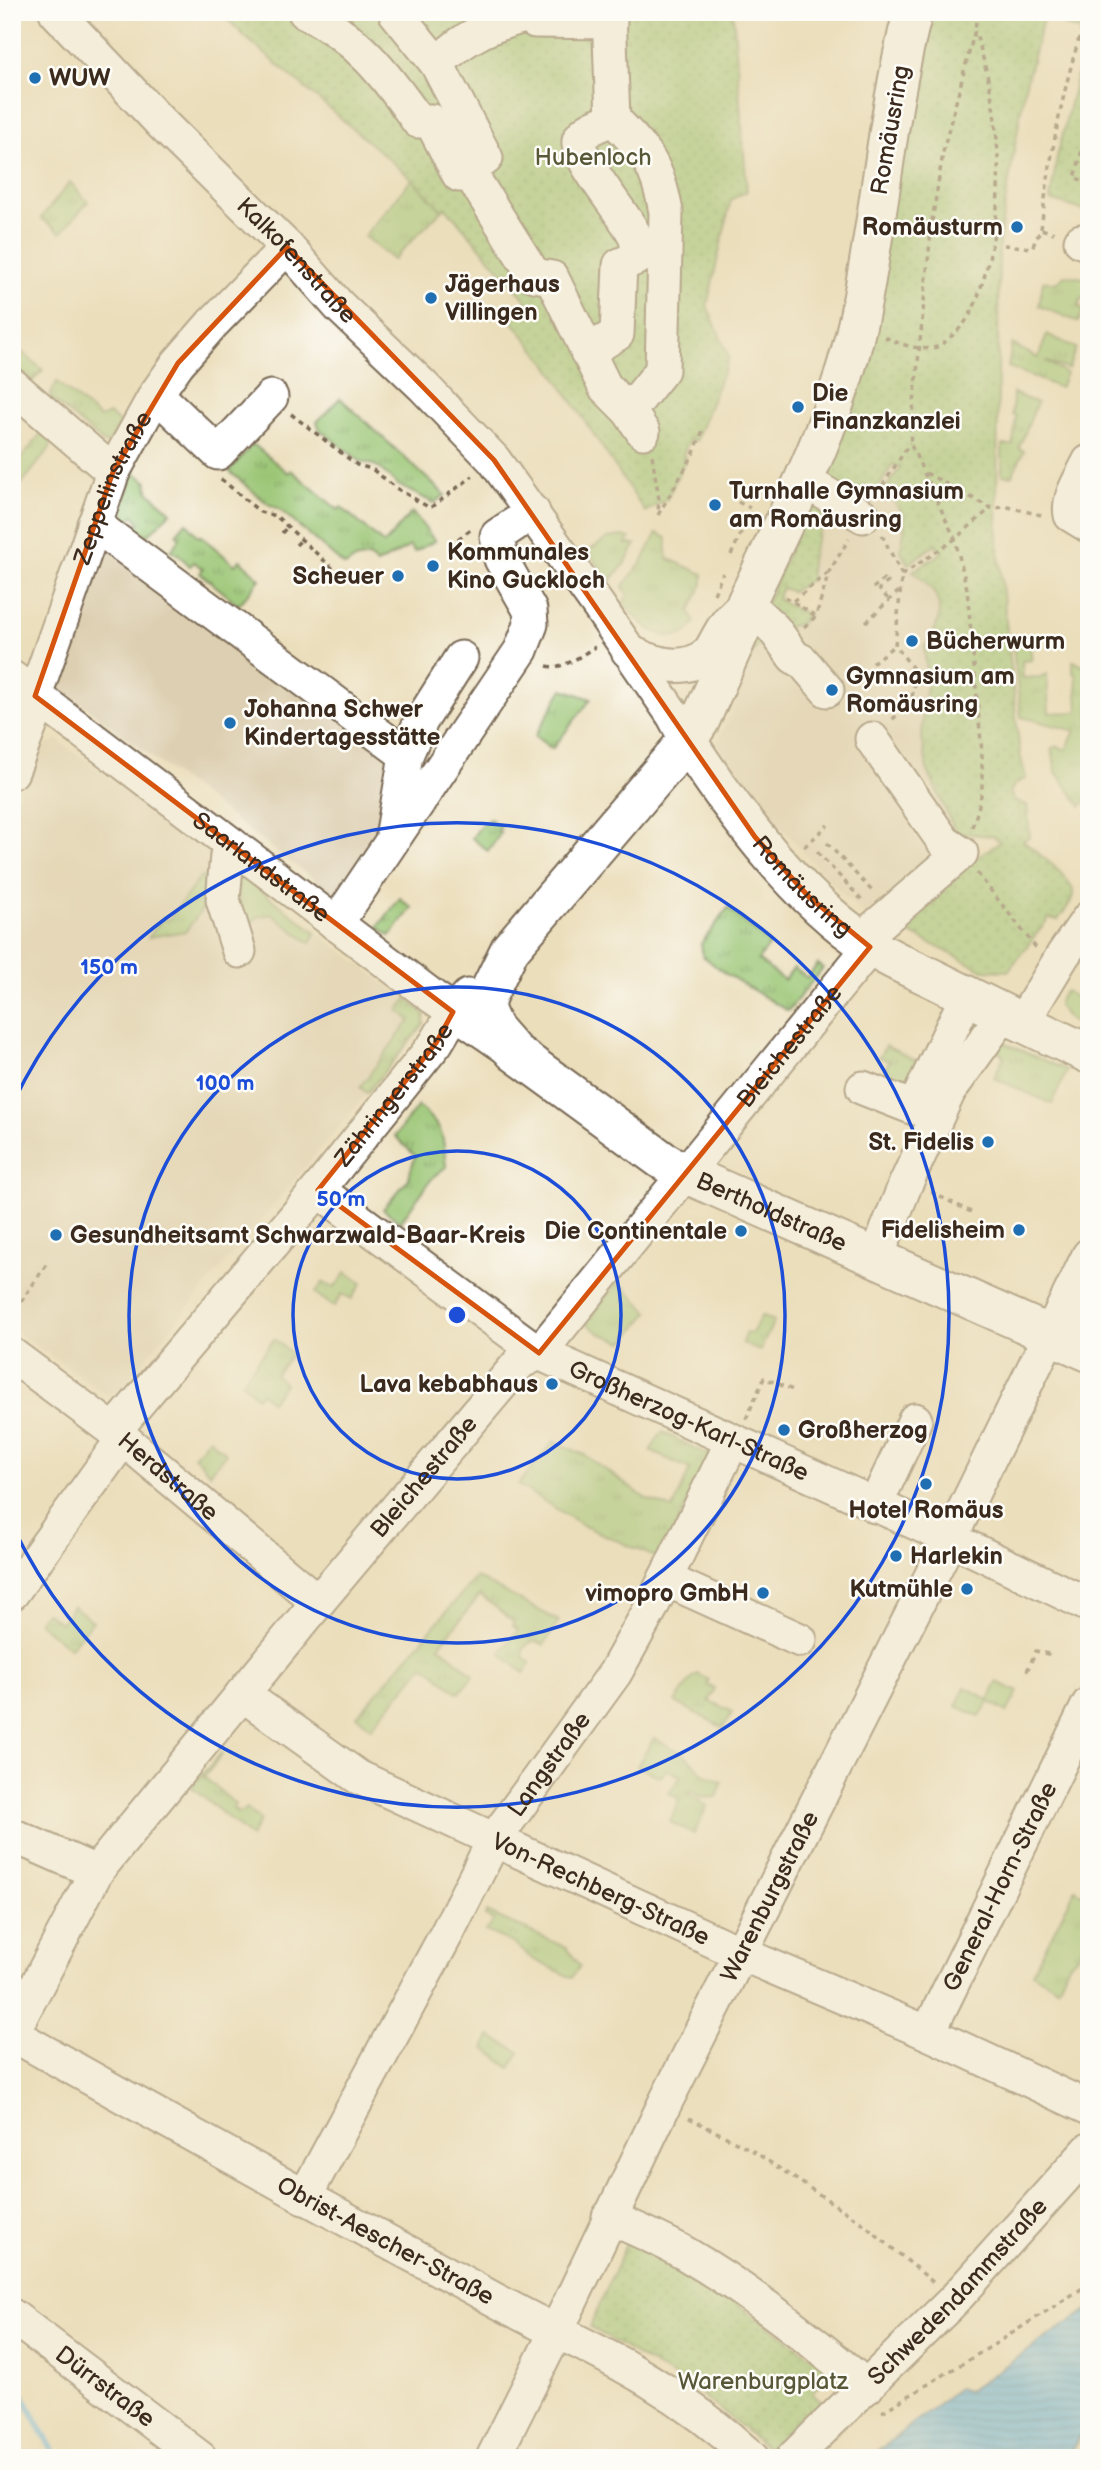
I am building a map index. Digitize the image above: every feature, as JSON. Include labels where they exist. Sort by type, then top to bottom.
[{"type":"main road","name":"Romäusring","points":[[913,12],[898,75],[858,322],[833,407],[803,480],[746,603],[741,629],[700,720],[687,741],[755,837],[809,897],[870,947],[1089,1054]]},
{"type":"main road","name":"Zähringerstraße","points":[[514,1052],[493,1028],[485,1010],[486,998],[510,949],[687,741]]},
{"type":"main road","name":"Bertholdstraße","points":[[514,1052],[684,1174],[1089,1352]]},
{"type":"main road","name":"Warenburgstraße","points":[[1050,1335],[1089,1301]]},
{"type":"main road","points":[[1050,1335],[1076,1328],[1089,1328]]},
{"type":"street","name":"Kalkofenstraße","points":[[56,12],[162,124],[287,247],[340,306],[423,386],[494,460],[673,715],[687,741]]},
{"type":"street","points":[[305,12],[328,23],[358,47],[386,76],[418,121],[431,121],[458,175],[486,158],[437,64],[395,12]]},
{"type":"street","points":[[437,64],[449,51],[493,18],[532,14],[535,21],[609,17],[613,119],[654,166],[662,188],[666,212],[662,370],[636,422],[605,387],[552,278],[534,275],[468,170]]},
{"type":"street","points":[[587,352],[617,334],[620,265],[639,257],[634,235],[587,164],[578,145],[580,138],[594,127],[613,119]]},
{"type":"street","name":"Zeppelinstraße","points":[[12,772],[36,711],[24,687],[94,524],[113,472],[156,394],[177,363],[287,247]]},
{"type":"street","points":[[12,385],[113,472]]},
{"type":"street","points":[[156,394],[218,453],[271,397]]},
{"type":"street","points":[[1080,520],[1071,501],[1089,462]]},
{"type":"street","points":[[803,480],[866,512]]},
{"type":"street","points":[[337,924],[527,636],[531,624],[530,610],[501,559],[497,536],[533,512]]},
{"type":"street","points":[[94,524],[406,755]]},
{"type":"street","points":[[746,603],[827,690]]},
{"type":"street","name":"Romäusring","points":[[628,651],[648,661],[667,665],[690,663],[709,651],[725,624],[746,603]]},
{"type":"street","points":[[391,843],[406,755],[421,721],[461,658]]},
{"type":"street","name":"Saarlandstraße","points":[[24,687],[454,1013],[514,1052]]},
{"type":"street","points":[[872,740],[944,842],[961,853]]},
{"type":"street","points":[[231,844],[227,855],[223,901],[239,951]]},
{"type":"street","name":"Bleichestraße","points":[[12,2034],[96,1872],[520,1362],[539,1353],[870,947],[874,928],[961,853]]},
{"type":"street","points":[[876,1258],[906,1183],[949,1091],[1053,970],[1089,918]]},
{"type":"street","name":"Zähringerstraße","points":[[12,1593],[118,1435],[436,1043],[454,1013],[510,949]]},
{"type":"street","points":[[863,1088],[914,1108],[967,996]]},
{"type":"street","name":"Großherzog-Karl-Straße","points":[[318,1189],[539,1353],[950,1539],[1089,1605]]},
{"type":"street","name":"Warenburgstraße","points":[[493,2458],[664,2105],[743,1954],[1089,1255]]},
{"type":"street","name":"Herdstraße","points":[[12,1355],[118,1435],[318,1602]]},
{"type":"street","points":[[875,1506],[915,1420]]},
{"type":"street","name":"Langstraße","points":[[303,2198],[447,1933],[494,1840],[615,1673],[734,1442]]},
{"type":"street","points":[[665,1579],[800,1640]]},
{"type":"street","name":"Von-Rechberg-Straße","points":[[243,1694],[358,1777],[743,1954],[928,2033],[1089,2108]]},
{"type":"street","name":"General-Horn-Straße","points":[[928,2033],[1089,1704]]},
{"type":"street","points":[[12,1835],[96,1872]]},
{"type":"street","name":"Obrist-Aescher-Straße","points":[[12,2034],[303,2198],[641,2374],[689,2404],[752,2458]]},
{"type":"street","name":"Schwedendammstraße","points":[[793,2458],[869,2402],[954,2300],[1089,2150]]},
{"type":"street","points":[[609,2217],[684,2253],[746,2292],[807,2336],[869,2402]]},
{"type":"street","name":"Dürrstraße","points":[[12,2316],[200,2458]]},
{"type":"path","points":[[782,639],[816,616],[829,572],[911,443],[932,221],[944,147],[975,30],[977,12]]},
{"type":"path","points":[[999,244],[1032,248],[1041,229],[1048,174],[1072,59],[1087,14],[1089,15]]},
{"type":"path","points":[[883,336],[921,348],[937,347],[965,324],[975,306],[999,244],[997,137],[986,65],[975,30]]},
{"type":"path","points":[[1089,122],[1074,178],[1089,182]]},
{"type":"path","points":[[1041,229],[1085,242]]},
{"type":"path","points":[[271,397],[357,465],[372,469],[396,488],[430,508],[454,491]]},
{"type":"path","points":[[636,422],[656,474],[658,515],[703,430]]},
{"type":"path","points":[[911,443],[955,539],[967,589],[982,754],[978,810],[961,853],[1053,970]]},
{"type":"path","points":[[924,472],[991,508],[1008,507],[1054,518],[1080,520]]},
{"type":"path","points":[[215,473],[256,512],[276,516],[342,577]]},
{"type":"path","points":[[731,555],[749,510],[738,502]]},
{"type":"path","points":[[902,575],[955,539],[991,508]]},
{"type":"path","points":[[866,512],[902,575],[895,645],[917,674],[911,701],[872,740]]},
{"type":"path","points":[[282,533],[287,527]]},
{"type":"path","points":[[296,545],[301,540]]},
{"type":"path","points":[[313,559],[317,554]]},
{"type":"path","points":[[328,573],[333,568]]},
{"type":"path","points":[[793,601],[829,572]]},
{"type":"path","points":[[873,588],[885,578],[888,582],[879,589],[889,600]]},
{"type":"path","points":[[866,622],[901,589]]},
{"type":"path","points":[[785,597],[816,616]]},
{"type":"path","points":[[873,663],[895,645]]},
{"type":"path","points":[[547,666],[562,666],[595,647]]},
{"type":"path","points":[[816,837],[828,825]]},
{"type":"path","points":[[817,852],[862,900],[870,900],[872,891],[827,843]]},
{"type":"path","points":[[906,1183],[932,1192],[971,1212]]},
{"type":"path","points":[[21,1302],[48,1262]]},
{"type":"path","points":[[734,1442],[764,1378],[794,1391]]},
{"type":"path","points":[[1027,1671],[1036,1651],[1048,1654],[1050,1649]]},
{"type":"path","points":[[664,2105],[750,2149],[861,2221],[954,2300]]},
{"type":"path","points":[[869,2402],[906,2399],[1089,2284]]},
{"type":"highlighted area","points":[[287,247],[494,460],[755,837],[809,897],[870,947],[539,1353],[318,1190],[436,1043],[453,1012],[35,696],[113,472],[178,363]]},
{"type":"shaded area","name":"Gymnasium am Romäusring","points":[[893,464],[900,468],[897,503],[903,514],[906,530],[900,550],[908,564],[937,544],[942,553],[934,592],[939,613],[937,629],[924,647],[927,676],[922,738],[958,837],[869,914],[862,914],[805,855],[736,774],[716,745],[741,691],[734,687],[760,641],[777,626],[800,624],[811,610],[813,602],[810,560],[817,533],[839,498],[850,489],[863,487]]},
{"type":"shaded area","name":"Johanna Schwer Kindertagesstätte","points":[[110,525],[394,755],[380,837],[337,897],[57,685]]},
{"type":"shaded area","points":[[58,740],[421,1010],[422,1027],[116,1394],[106,1394],[12,1329],[12,812],[33,750]]},
{"type":"green space","name":"Hubenloch","points":[[220,12],[733,12],[747,191],[731,200],[707,306],[729,357],[696,441],[689,440],[683,455],[686,458],[667,499],[645,512],[548,365],[511,320],[527,301],[446,208],[442,210],[412,179],[244,36]]},
{"type":"green space","points":[[926,12],[1045,12],[1025,87],[999,240],[998,545],[1020,754],[1026,778],[1014,785],[1010,793],[1015,801],[1027,805],[1030,836],[1023,841],[1066,879],[1073,895],[1058,920],[1049,918],[1008,971],[983,970],[894,925],[957,871],[1000,842],[993,836],[956,833],[927,769],[922,738],[927,677],[924,647],[936,628],[939,606],[933,591],[913,571],[942,553],[936,544],[908,564],[900,550],[904,518],[897,505],[883,492],[900,468],[893,464],[877,490],[852,489],[838,499],[818,536],[811,561],[810,580],[792,592],[782,588],[777,599],[808,615],[800,624],[774,629],[760,641],[734,687],[731,685],[848,414]]},
{"type":"green space","points":[[1067,12],[1089,12],[1089,212],[1050,200],[1057,157],[1087,33],[1063,25]]},
{"type":"green space","points":[[412,179],[442,210],[393,260],[364,236]]},
{"type":"green space","points":[[70,182],[88,202],[61,233],[41,218]]},
{"type":"green space","points":[[1064,275],[1089,281],[1089,298],[1082,298],[1078,306],[1084,309],[1078,322],[1039,306],[1043,281],[1057,283]]},
{"type":"green space","points":[[1047,334],[1076,348],[1068,369],[1045,361],[1066,373],[1060,388],[1008,367],[1012,344],[1038,358]]},
{"type":"green space","points":[[12,344],[43,370],[32,382],[12,364]]},
{"type":"green space","points":[[57,382],[100,418],[109,414],[120,422],[110,441],[105,444],[49,397]]},
{"type":"green space","points":[[1013,393],[1037,403],[1019,448],[1024,451],[1012,476],[1002,475],[1002,445],[1013,445],[1016,416],[1012,415]]},
{"type":"green space","points":[[340,398],[445,495],[434,503],[398,485],[377,466],[360,461],[320,430],[317,422]]},
{"type":"green space","points":[[43,431],[52,436],[50,448],[19,487],[12,481],[12,470]]},
{"type":"green space","points":[[253,444],[288,473],[291,470],[338,510],[341,507],[384,544],[412,512],[435,541],[414,552],[410,546],[377,564],[369,557],[354,560],[345,566],[278,508],[268,504],[229,471]]},
{"type":"green space","points":[[134,472],[147,482],[148,491],[171,512],[147,536],[135,527],[140,523],[134,515],[128,520],[122,511]]},
{"type":"green space","points":[[186,522],[199,537],[235,565],[240,560],[260,579],[239,605],[200,573],[203,569],[194,562],[190,566],[171,551],[180,538],[176,534]]},
{"type":"green space","points":[[657,533],[667,538],[667,558],[703,574],[703,584],[690,611],[695,622],[688,631],[679,636],[654,632],[640,622],[623,603],[628,596],[623,586],[642,562]]},
{"type":"green space","points":[[608,538],[630,538],[626,544],[636,544],[624,565],[609,582],[588,551]]},
{"type":"green space","points":[[1012,638],[1029,638],[1032,660],[1022,661],[1023,678],[1047,674],[1049,713],[1078,712],[1073,661],[1089,667],[1089,798],[1081,806],[1056,772],[1052,748],[1058,746],[1066,750],[1075,731],[1021,717]]},
{"type":"green space","points":[[563,689],[591,699],[552,749],[535,736]]},
{"type":"green space","points":[[490,819],[501,827],[498,831],[501,833],[488,851],[472,838],[482,824]]},
{"type":"green space","points":[[236,872],[316,932],[310,943],[271,914],[257,917],[251,924],[241,916]]},
{"type":"green space","points":[[201,876],[217,889],[186,931],[149,937],[163,918],[168,921]]},
{"type":"green space","points":[[400,898],[412,908],[390,936],[378,927]]},
{"type":"green space","points":[[728,908],[770,944],[758,960],[784,980],[794,968],[807,978],[818,964],[823,968],[788,1011],[723,972],[703,956],[701,944]]},
{"type":"green space","points":[[1066,991],[1089,1006],[1089,1030],[1070,1021],[1058,1005]]},
{"type":"green space","points":[[407,999],[425,1014],[424,1024],[367,1093],[360,1087],[410,1020],[398,1010]]},
{"type":"green space","points":[[997,1040],[1067,1070],[1052,1104],[994,1078],[1004,1056],[992,1046]]},
{"type":"green space","points":[[886,1046],[929,1067],[917,1097],[880,1081],[889,1061],[879,1057]]},
{"type":"green space","points":[[418,1106],[441,1132],[446,1167],[434,1176],[400,1222],[383,1209],[408,1180],[415,1156],[395,1136]]},
{"type":"green space","points":[[346,1272],[362,1283],[352,1299],[342,1294],[334,1307],[315,1293],[323,1282],[334,1288]]},
{"type":"green space","points":[[618,1281],[649,1312],[624,1342],[599,1333],[586,1323]]},
{"type":"green space","points":[[762,1315],[774,1321],[760,1351],[742,1343],[746,1332],[752,1333]]},
{"type":"green space","points":[[274,1339],[292,1354],[275,1375],[285,1384],[271,1401],[261,1393],[257,1397],[242,1382]]},
{"type":"green space","points":[[662,1432],[711,1456],[661,1557],[657,1558],[584,1526],[518,1485],[554,1441],[585,1455],[645,1498],[673,1509],[690,1469],[650,1451]]},
{"type":"green space","points":[[209,1438],[226,1453],[210,1473],[194,1456]]},
{"type":"green space","points":[[476,1577],[559,1621],[544,1645],[532,1642],[523,1649],[523,1657],[531,1663],[524,1673],[500,1653],[518,1630],[512,1625],[514,1622],[480,1595],[439,1646],[474,1675],[459,1693],[424,1665],[371,1728],[357,1716]]},
{"type":"green space","points":[[73,1606],[93,1621],[70,1648],[38,1622],[45,1612],[61,1623]]},
{"type":"green space","points":[[698,1674],[709,1680],[707,1685],[715,1689],[709,1701],[733,1712],[723,1728],[675,1702]]},
{"type":"green space","points":[[997,1682],[1018,1692],[1007,1712],[989,1702],[980,1717],[956,1706],[965,1687],[989,1700]]},
{"type":"green space","points":[[654,1738],[684,1754],[704,1774],[722,1782],[717,1797],[704,1798],[691,1791],[688,1793],[707,1806],[694,1834],[670,1822],[679,1799],[669,1793],[681,1776],[666,1769],[661,1777],[637,1766]]},
{"type":"green space","points":[[221,1753],[204,1777],[235,1804],[233,1809],[240,1813],[246,1808],[260,1820],[251,1837],[191,1787]]},
{"type":"green space","points":[[1076,1888],[1089,1898],[1089,1934],[1078,1955],[1069,1964],[1058,1988],[1032,1973]]},
{"type":"green space","points":[[487,1912],[567,1948],[580,1966],[572,1978],[532,1959],[515,1944],[486,1931],[494,1921],[485,1916]]},
{"type":"green space","points":[[490,2036],[520,2052],[510,2068],[484,2048]]},
{"type":"green space","name":"Warenburgplatz","points":[[632,2243],[709,2286],[830,2370],[812,2394],[822,2402],[776,2449],[768,2449],[700,2393],[590,2327],[626,2244]]},
{"type":"water","points":[[1089,2309],[1089,2423],[1066,2458],[869,2458],[958,2388],[968,2391]]},
{"type":"waterway","points":[[12,2380],[57,2458]]},
{"type":"place","name":"WUW","points":[[35,78]]},
{"type":"place","name":"Romäusturm","points":[[1017,227]]},
{"type":"place","name":"Jägerhaus Villingen","points":[[431,298]]},
{"type":"place","name":"Die Finanzkanzlei","points":[[798,407]]},
{"type":"place","name":"Turnhalle Gymnasium am Romäusring","points":[[715,505]]},
{"type":"place","name":"Kommunales Kino Guckloch","points":[[433,566]]},
{"type":"place","name":"Scheuer","points":[[398,576]]},
{"type":"place","name":"Bücherwurm","points":[[912,641]]},
{"type":"place","name":"Gymnasium am Romäusring","points":[[832,690]]},
{"type":"place","name":"Johanna Schwer Kindertagesstätte","points":[[230,723]]},
{"type":"place","name":"St. Fidelis","points":[[988,1142]]},
{"type":"place","name":"Fidelisheim","points":[[1019,1230]]},
{"type":"place","name":"Die Continentale","points":[[741,1231]]},
{"type":"place","name":"Gesundheitsamt Schwarzwald-Baar-Kreis","points":[[56,1235]]},
{"type":"place","name":"Lava kebabhaus","points":[[552,1384]]},
{"type":"place","name":"Großherzog","points":[[784,1430]]},
{"type":"place","name":"Hotel Romäus","points":[[926,1484]]},
{"type":"place","name":"Harlekin","points":[[896,1556]]},
{"type":"place","name":"Kutmühle","points":[[967,1589]]},
{"type":"place","name":"vimopro GmbH","points":[[763,1593]]}]
